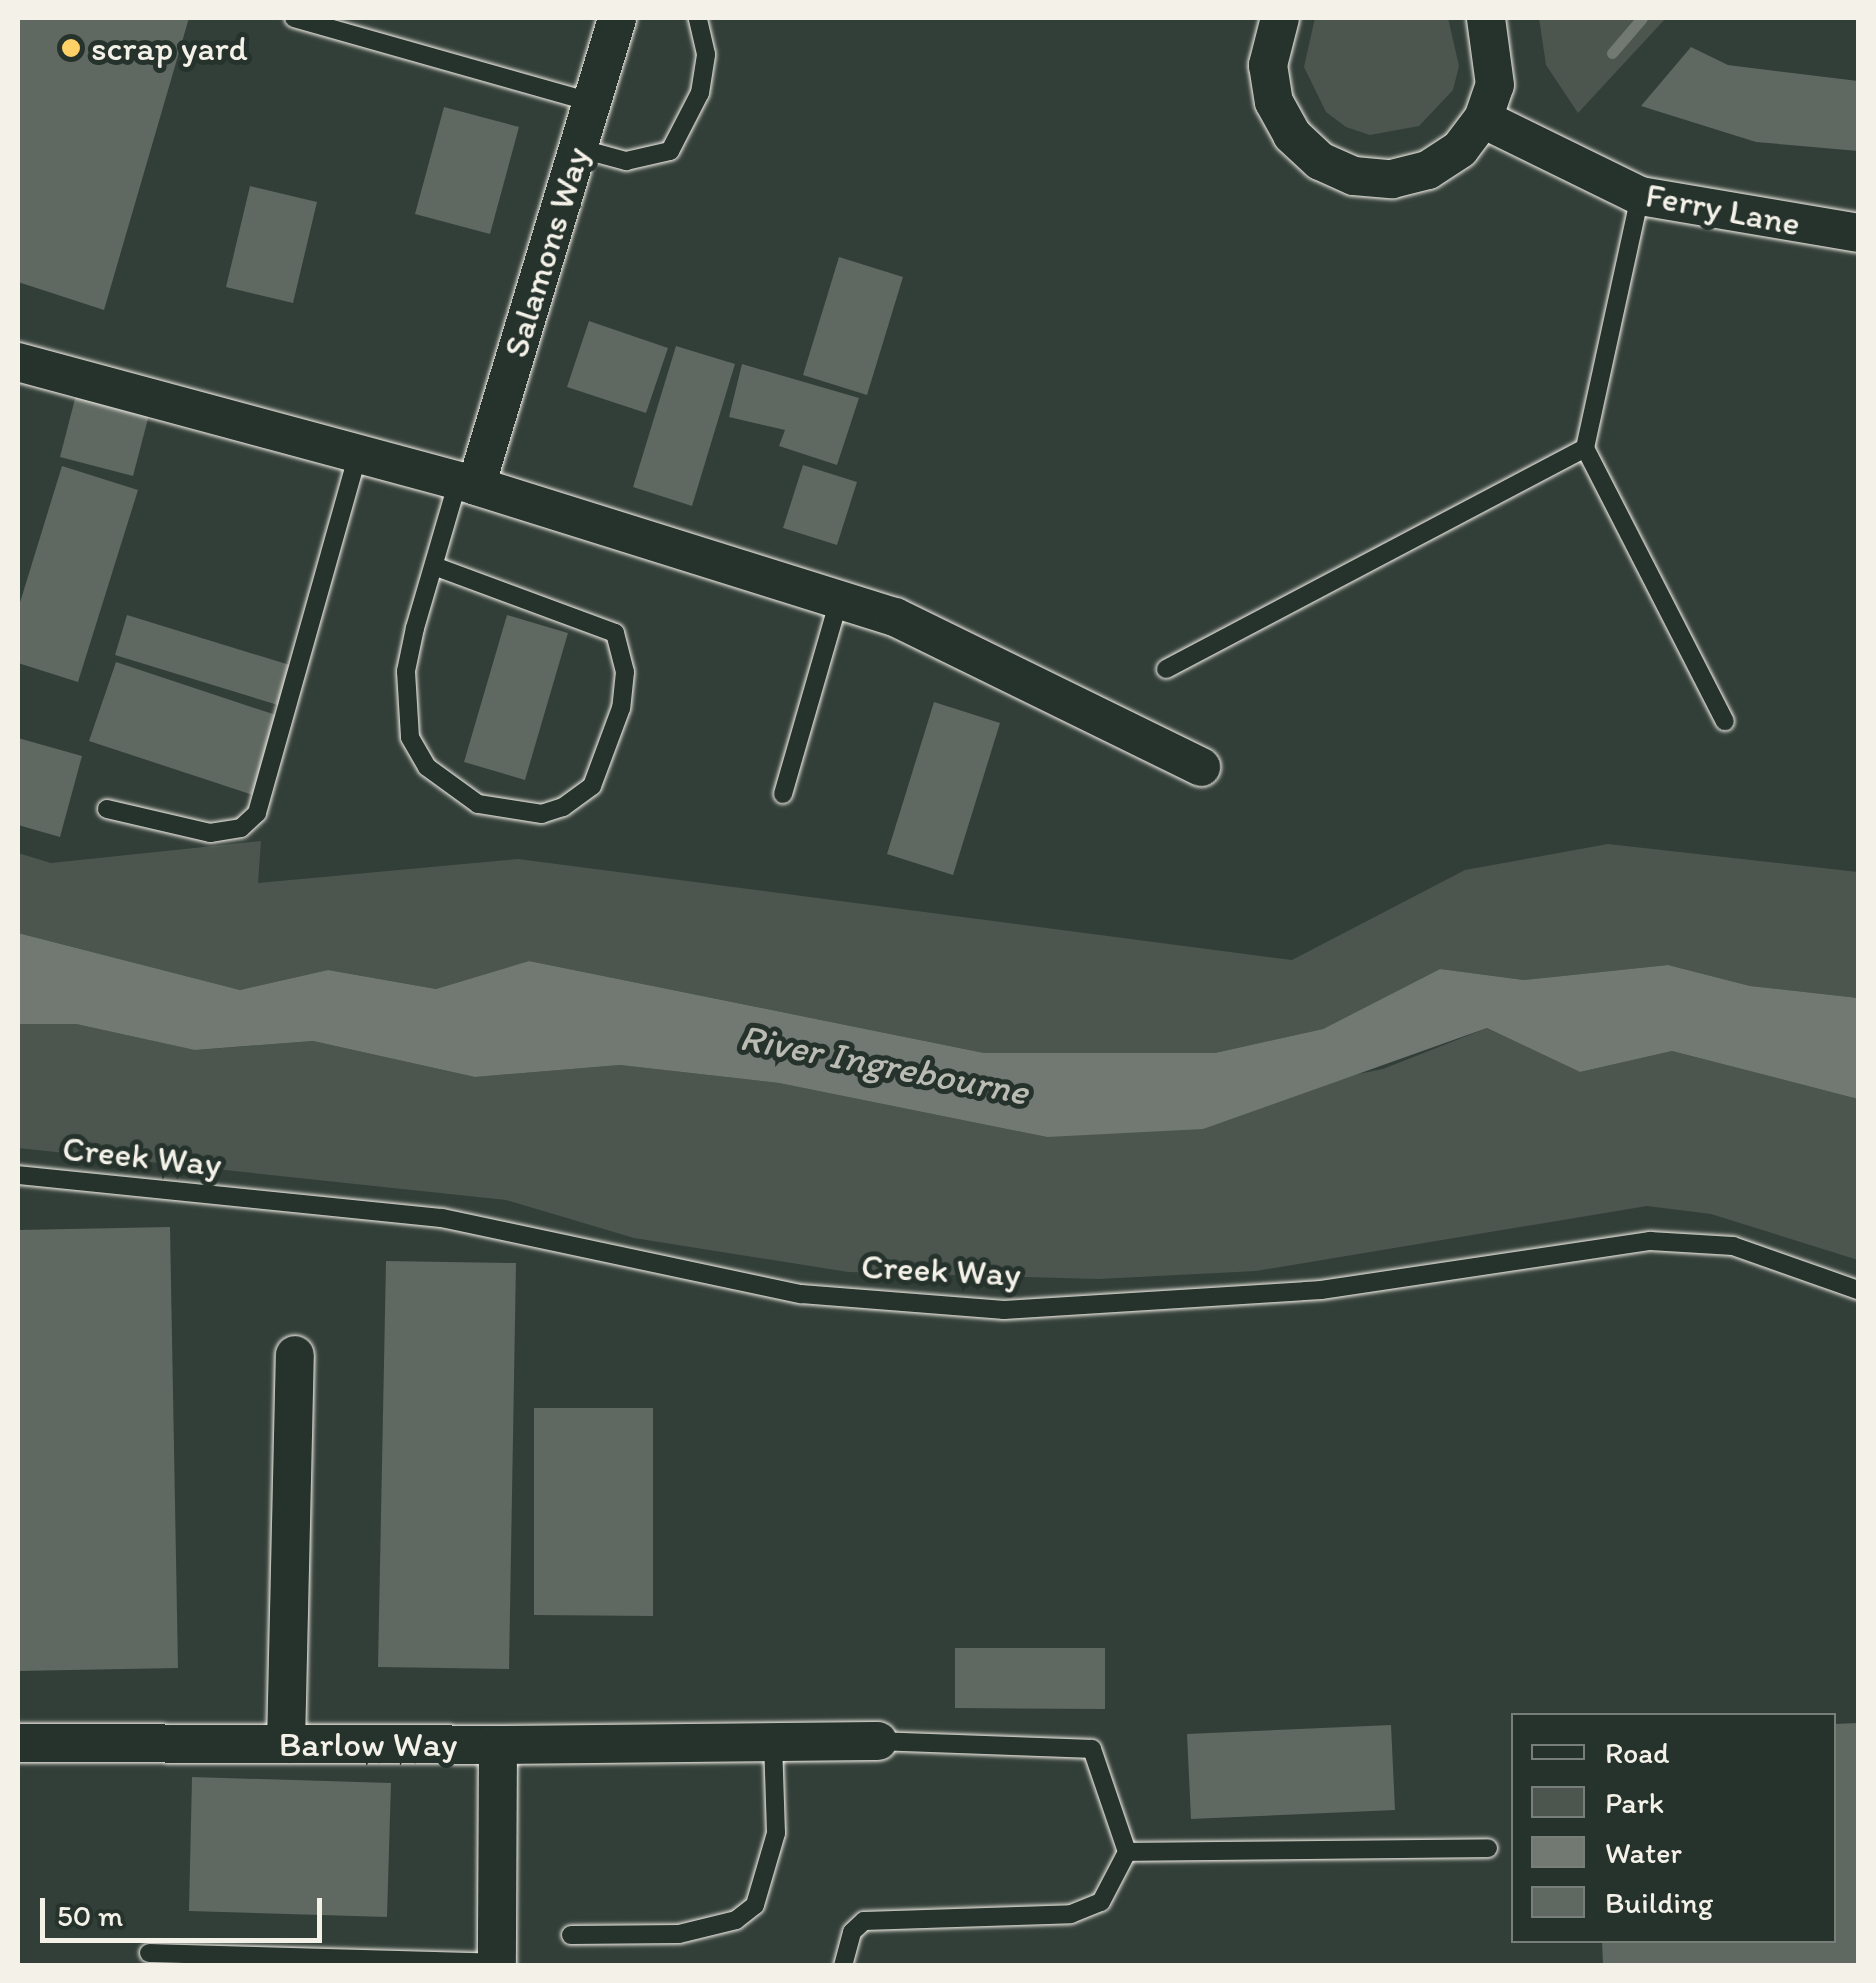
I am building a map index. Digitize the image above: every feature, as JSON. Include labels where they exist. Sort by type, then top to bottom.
[{"type":"street","name":"Salamons Way","points":[[467,484],[617,18]]},
{"type":"street","points":[[1280,18],[1268,65],[1274,102],[1292,135],[1320,161],[1354,176],[1392,179],[1428,170],[1460,149],[1484,120],[1495,85],[1486,18]]},
{"type":"street","name":"Ferry Lane","points":[[1484,120],[1640,196],[1858,233]]},
{"type":"street","points":[[18,362],[467,484],[895,617],[1200,767]]},
{"type":"street","points":[[286,1744],[295,1355]]},
{"type":"street","points":[[498,1745],[878,1742]]},
{"type":"street","name":"Barlow Way","points":[[18,1744],[498,1745],[497,1964]]},
{"type":"lane","points":[[294,18],[591,102]]},
{"type":"lane","points":[[578,148],[626,162],[670,150],[700,93],[706,54],[698,18]]},
{"type":"lane","points":[[1640,196],[1585,448],[1725,721]]},
{"type":"lane","points":[[1166,668],[1585,448]]},
{"type":"lane","points":[[107,809],[210,833],[241,828],[257,812],[358,454]]},
{"type":"lane","points":[[434,566],[615,633],[626,672],[621,708],[592,786],[563,808],[542,814],[478,804],[427,768],[405,705],[434,566],[467,484]]},
{"type":"lane","points":[[783,794],[839,600]]},
{"type":"lane","name":"Creek Way","points":[[18,1174],[442,1218],[801,1294],[1004,1310],[1321,1290],[1650,1242],[1732,1246],[1858,1290]]},
{"type":"lane","points":[[572,1936],[679,1934],[736,1920],[755,1905],[776,1834],[774,1742]]},
{"type":"lane","points":[[842,1966],[852,1932],[864,1922],[1071,1914],[1101,1902],[1126,1852],[1092,1748],[878,1742]]},
{"type":"lane","points":[[1126,1852],[1488,1848]]},
{"type":"lane","points":[[150,1954],[497,1964]]},
{"type":"green space","points":[[1315,18],[1448,18],[1459,66],[1453,90],[1419,126],[1370,135],[1346,127],[1326,112],[1304,67]]},
{"type":"green space","points":[[1539,18],[1666,18],[1578,113],[1546,65]]},
{"type":"green space","points":[[261,841],[258,883],[518,859],[1292,960],[1465,870],[1608,844],[1858,872],[1858,998],[1750,986],[1668,965],[1524,980],[1440,969],[1323,1029],[1215,1053],[984,1053],[529,961],[436,989],[328,970],[240,990],[18,933],[18,853],[51,863]]},
{"type":"green space","points":[[18,1024],[76,1024],[196,1050],[313,1041],[475,1077],[620,1065],[779,1083],[1047,1137],[1383,1069],[1487,1028],[1580,1072],[1672,1051],[1858,1099],[1858,1260],[1711,1214],[1647,1206],[1256,1271],[1099,1279],[848,1272],[634,1238],[506,1200],[18,1148]]},
{"type":"water","name":"River Ingrebourne","points":[[18,933],[240,990],[328,970],[436,989],[529,961],[984,1053],[1215,1053],[1323,1029],[1440,969],[1524,980],[1668,965],[1750,986],[1858,998],[1858,1099],[1672,1051],[1580,1072],[1487,1028],[1203,1129],[1047,1137],[779,1083],[620,1065],[475,1077],[313,1041],[195,1050],[76,1024],[18,1024]]},
{"type":"building","points":[[18,18],[189,18],[104,310],[18,282]]},
{"type":"building","points":[[1691,47],[1728,65],[1858,81],[1858,151],[1756,142],[1641,106]]},
{"type":"building","points":[[444,107],[519,127],[490,234],[415,214]]},
{"type":"building","points":[[250,186],[317,202],[293,303],[226,287]]},
{"type":"building","points":[[839,257],[903,277],[867,395],[803,375]]},
{"type":"building","points":[[589,321],[668,348],[646,413],[567,387]]},
{"type":"building","points":[[676,346],[735,364],[692,506],[633,487]]},
{"type":"building","points":[[742,364],[859,398],[837,465],[779,446],[785,430],[729,417]]},
{"type":"building","points":[[77,391],[150,411],[133,476],[60,457]]},
{"type":"building","points":[[803,465],[857,482],[837,545],[783,528]]},
{"type":"building","points":[[62,466],[138,490],[78,682],[18,663],[18,609]]},
{"type":"building","points":[[127,615],[293,666],[281,706],[115,655]]},
{"type":"building","points":[[507,615],[568,633],[525,780],[464,762]]},
{"type":"building","points":[[116,662],[279,716],[253,795],[89,741]]},
{"type":"building","points":[[934,702],[1000,723],[953,875],[887,854]]},
{"type":"building","points":[[18,738],[82,756],[60,837],[18,825]]},
{"type":"building","points":[[170,1227],[178,1668],[18,1671],[18,1230]]},
{"type":"building","points":[[386,1261],[516,1263],[509,1669],[378,1667]]},
{"type":"building","points":[[534,1408],[653,1408],[653,1616],[534,1615]]},
{"type":"building","points":[[955,1648],[1105,1648],[1105,1709],[955,1708]]},
{"type":"building","points":[[1858,1723],[1858,1966],[1603,1966],[1602,1943],[1836,1943],[1836,1724]]},
{"type":"building","points":[[1391,1725],[1395,1810],[1191,1819],[1187,1734]]},
{"type":"building","points":[[192,1777],[391,1783],[387,1917],[189,1911]]},
{"type":"waterway","points":[[1612,53],[1642,18]]},
{"type":"place","name":"scrap yard","points":[[71,48]]}]
